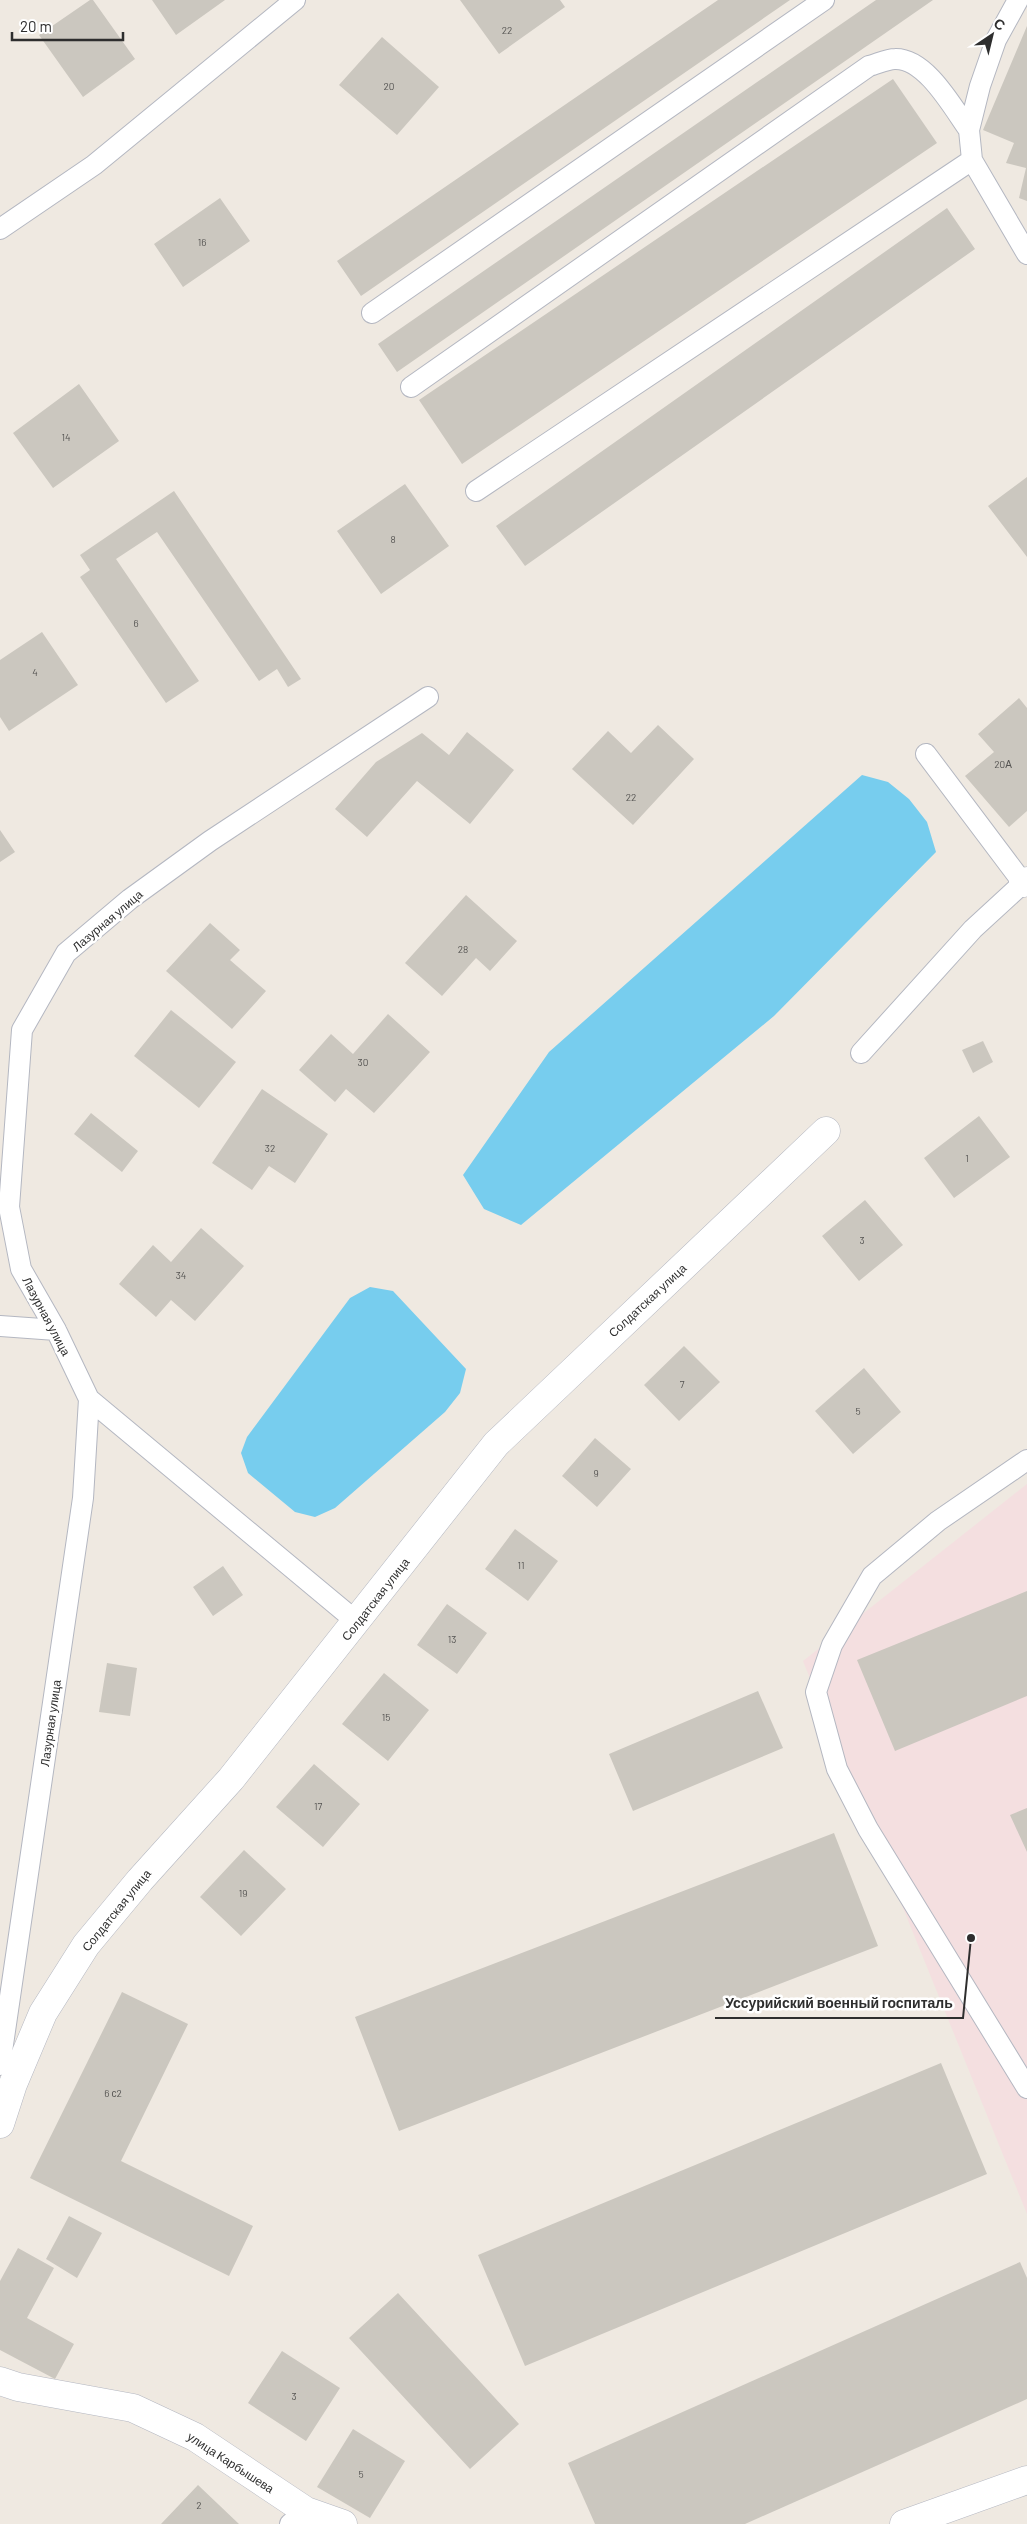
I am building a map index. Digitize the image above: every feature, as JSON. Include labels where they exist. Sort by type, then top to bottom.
[{"type":"street","name":"Солдатская улица","points":[[0,2124],[13,2084],[43,2012],[86,1945],[140,1880],[231,1779],[358,1622],[496,1444],[826,1132]]},
{"type":"street","name":"улица Карбышева","points":[[0,2381],[18,2387],[133,2408],[195,2437],[298,2518],[343,2524]]},
{"type":"street","points":[[904,2524],[1027,2480]]},
{"type":"lane","points":[[0,229],[94,165],[295,0]]},
{"type":"lane","points":[[372,313],[824,0]]},
{"type":"lane","points":[[1018,0],[996,40],[980,86],[969,130],[972,160],[1027,254]]},
{"type":"lane","points":[[411,387],[869,66],[896,59],[919,66],[939,87],[969,130]]},
{"type":"lane","points":[[476,491],[972,160]]},
{"type":"lane","name":"Лазурная улица","points":[[0,2065],[83,1498],[89,1398],[56,1330],[22,1269],[9,1206],[22,1030],[66,953],[130,899],[210,841],[428,697]]},
{"type":"lane","points":[[861,1053],[973,929],[1025,882],[926,754]]},
{"type":"lane","points":[[0,1326],[56,1330]]},
{"type":"lane","points":[[89,1398],[358,1622]]},
{"type":"lane","points":[[1027,1460],[938,1520],[872,1576],[832,1645],[816,1692],[837,1768],[868,1829],[1027,2088]]},
{"type":"shaded area","points":[[1027,1484],[1027,2214],[803,1661]]},
{"type":"water","points":[[862,775],[888,782],[909,799],[927,822],[936,852],[774,1016],[521,1225],[484,1209],[463,1175],[549,1052]]},
{"type":"water","points":[[370,1287],[393,1291],[466,1369],[460,1393],[445,1412],[335,1508],[315,1517],[295,1512],[248,1473],[241,1453],[247,1437],[350,1298]]},
{"type":"building","points":[[90,0],[93,0],[135,59],[83,97],[39,35]]},
{"type":"building","points":[[152,0],[225,0],[176,35]]},
{"type":"building","points":[[460,0],[560,0],[565,7],[499,54]]},
{"type":"building","points":[[718,0],[790,0],[361,296],[337,261]]},
{"type":"building","points":[[876,0],[933,0],[397,372],[378,344]]},
{"type":"building","points":[[1027,26],[1027,201],[1019,198],[1026,168],[1006,163],[1014,143],[983,130]]},
{"type":"building","points":[[382,37],[439,87],[397,135],[339,85]]},
{"type":"building","points":[[893,79],[937,143],[462,464],[419,400]]},
{"type":"building","points":[[220,198],[250,241],[183,287],[154,244]]},
{"type":"building","points":[[947,208],[975,249],[525,566],[496,526]]},
{"type":"building","points":[[79,384],[119,441],[53,488],[13,433]]},
{"type":"building","points":[[1027,477],[1027,557],[988,506]]},
{"type":"building","points":[[405,484],[449,546],[381,594],[337,531]]},
{"type":"building","points":[[174,491],[301,679],[288,687],[277,669],[259,681],[157,532],[116,559],[199,681],[166,703],[80,577],[90,570],[80,555]]},
{"type":"building","points":[[42,632],[78,685],[9,731],[0,717],[0,660]]},
{"type":"building","points":[[1019,698],[1027,708],[1027,811],[1009,827],[965,776],[994,752],[978,734]]},
{"type":"building","points":[[658,725],[694,759],[633,825],[572,769],[608,731],[631,753]]},
{"type":"building","points":[[467,732],[514,770],[470,824],[417,781],[367,837],[335,809],[376,762],[422,733],[449,755]]},
{"type":"building","points":[[0,830],[15,852],[0,862]]},
{"type":"building","points":[[466,895],[517,941],[490,971],[476,958],[442,996],[405,963]]},
{"type":"building","points":[[210,923],[240,950],[230,960],[266,991],[232,1029],[166,971]]},
{"type":"building","points":[[171,1010],[236,1062],[199,1108],[134,1056]]},
{"type":"building","points":[[388,1014],[430,1052],[374,1113],[346,1089],[335,1102],[299,1070],[331,1034],[353,1054]]},
{"type":"building","points":[[983,1041],[993,1062],[973,1073],[962,1050]]},
{"type":"building","points":[[262,1089],[328,1134],[295,1183],[269,1166],[252,1190],[212,1163]]},
{"type":"building","points":[[91,1113],[138,1151],[122,1172],[74,1134]]},
{"type":"building","points":[[979,1116],[1010,1157],[954,1198],[924,1158]]},
{"type":"building","points":[[865,1200],[903,1245],[859,1281],[822,1236]]},
{"type":"building","points":[[201,1228],[244,1266],[195,1321],[171,1300],[156,1317],[119,1284],[153,1245],[171,1262]]},
{"type":"building","points":[[684,1346],[720,1382],[679,1421],[644,1385]]},
{"type":"building","points":[[864,1368],[901,1412],[853,1454],[815,1411]]},
{"type":"building","points":[[595,1438],[631,1469],[597,1507],[562,1476]]},
{"type":"building","points":[[515,1529],[558,1561],[528,1601],[485,1569]]},
{"type":"building","points":[[223,1566],[243,1595],[213,1616],[193,1587]]},
{"type":"building","points":[[1027,1591],[1027,1696],[895,1751],[857,1660]]},
{"type":"building","points":[[447,1604],[487,1633],[457,1674],[417,1645]]},
{"type":"building","points":[[107,1663],[137,1668],[130,1716],[99,1712]]},
{"type":"building","points":[[384,1673],[429,1710],[388,1761],[342,1724]]},
{"type":"building","points":[[758,1691],[783,1748],[633,1811],[609,1754]]},
{"type":"building","points":[[314,1764],[360,1804],[323,1847],[276,1807]]},
{"type":"building","points":[[1027,1808],[1027,1852],[1010,1815]]},
{"type":"building","points":[[834,1833],[878,1946],[399,2131],[355,2017]]},
{"type":"building","points":[[244,1850],[286,1889],[241,1936],[200,1897]]},
{"type":"building","points":[[122,1992],[188,2024],[121,2161],[253,2226],[229,2276],[30,2178]]},
{"type":"building","points":[[941,2063],[987,2174],[525,2366],[478,2255]]},
{"type":"building","points":[[69,2216],[102,2233],[77,2278],[46,2259]]},
{"type":"building","points":[[18,2248],[54,2268],[27,2318],[74,2344],[55,2379],[0,2350],[0,2281]]},
{"type":"building","points":[[1020,2262],[1027,2278],[1027,2399],[745,2524],[595,2524],[568,2463]]},
{"type":"building","points":[[398,2293],[519,2424],[470,2469],[349,2338]]},
{"type":"building","points":[[282,2351],[340,2388],[306,2441],[248,2403]]},
{"type":"building","points":[[353,2429],[405,2461],[370,2518],[317,2487]]},
{"type":"building","points":[[198,2485],[239,2524],[161,2524]]},
{"type":"place","name":"Уссурийский военный госпиталь","points":[[971,1938]]}]
